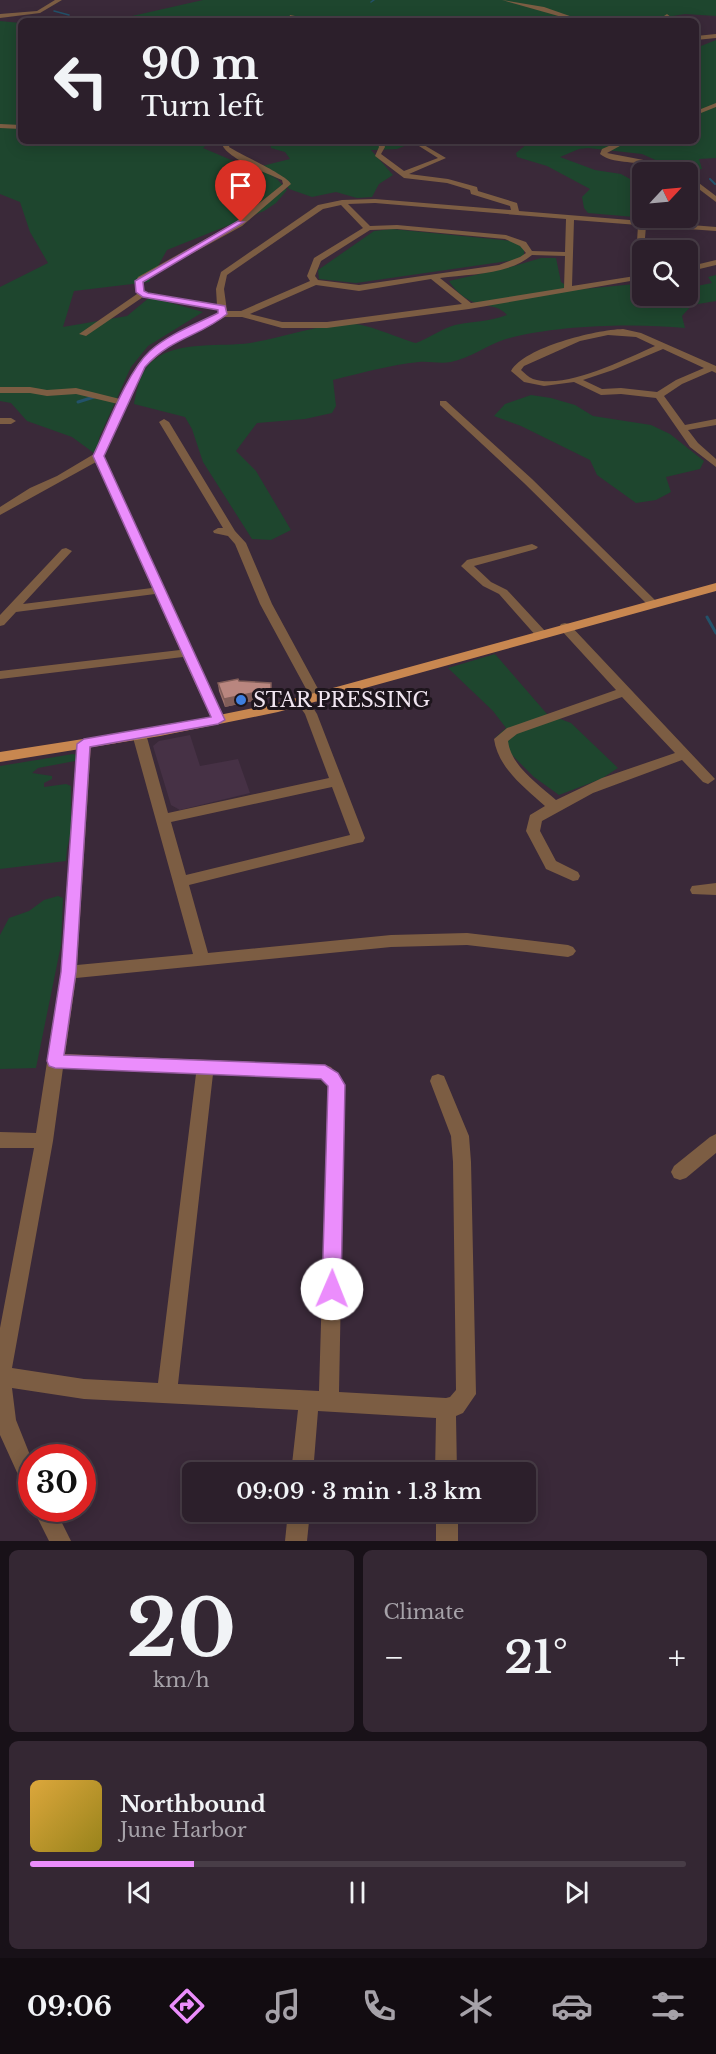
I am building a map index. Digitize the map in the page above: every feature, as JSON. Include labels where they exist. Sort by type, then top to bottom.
[{"type":"main road","points":[[0,758],[218,720],[317,698],[565,627],[716,587]]},
{"type":"street","points":[[0,16],[38,12],[59,0]]},
{"type":"street","points":[[505,0],[542,8],[572,18]]},
{"type":"street","points":[[699,38],[716,36]]},
{"type":"street","points":[[699,111],[716,105]]},
{"type":"street","points":[[0,126],[18,127]]},
{"type":"street","points":[[142,294],[139,283],[141,279],[239,224],[287,184],[285,179],[247,161],[226,148],[225,144]]},
{"type":"street","points":[[381,144],[382,147],[377,155],[402,174],[453,182],[474,189],[474,192],[487,198],[514,205],[514,213]]},
{"type":"street","points":[[619,144],[604,150],[603,154],[609,157],[645,162]]},
{"type":"street","points":[[402,174],[443,158],[422,146]]},
{"type":"street","points":[[698,185],[716,200]]},
{"type":"street","points":[[222,311],[220,280],[224,274],[321,207],[342,202],[375,201],[632,222]]},
{"type":"street","points":[[342,202],[368,228]]},
{"type":"street","points":[[568,288],[570,217]]},
{"type":"street","points":[[315,282],[312,276],[317,261],[368,228],[396,227],[506,237],[523,244],[530,253]]},
{"type":"street","points":[[698,228],[716,229]]},
{"type":"street","points":[[530,253],[568,254]]},
{"type":"street","points":[[242,314],[315,282],[359,288],[507,265],[528,257],[530,253]]},
{"type":"street","points":[[698,267],[716,262]]},
{"type":"street","points":[[433,276],[469,306]]},
{"type":"street","points":[[83,334],[142,294],[242,314],[282,325],[303,327],[327,326],[469,306],[632,278]]},
{"type":"street","points":[[0,512],[34,490],[61,478],[98,456],[141,366],[153,353],[222,311]]},
{"type":"street","points":[[663,346],[578,381],[540,383],[518,374],[516,370],[520,364],[564,344],[594,336],[632,333],[663,346],[714,369]]},
{"type":"street","points":[[578,381],[601,392],[621,391],[659,395],[679,382],[714,369]]},
{"type":"street","points":[[0,390],[30,390],[47,393],[76,391],[124,404]]},
{"type":"street","points":[[659,395],[694,445],[716,464]]},
{"type":"street","points":[[443,403],[528,481],[652,603]]},
{"type":"street","points":[[0,421],[11,421]]},
{"type":"street","points":[[164,422],[225,532],[240,543],[266,604],[317,698]]},
{"type":"street","points":[[681,428],[716,422]]},
{"type":"street","points":[[98,456],[218,720]]},
{"type":"street","points":[[532,547],[471,562],[467,566],[491,587],[503,592],[541,634]]},
{"type":"street","points":[[0,622],[66,551]]},
{"type":"street","points":[[13,609],[160,590]]},
{"type":"street","points":[[565,627],[708,779]]},
{"type":"street","points":[[0,675],[187,653]]},
{"type":"street","points":[[554,807],[512,765],[500,746],[501,739],[512,731],[624,692]]},
{"type":"street","points":[[181,882],[358,838],[311,714],[302,701]]},
{"type":"street","points":[[139,734],[202,958]]},
{"type":"street","points":[[18,1454],[7,1431],[2,1406],[1,1376],[44,1141],[69,972],[84,744]]},
{"type":"street","points":[[573,876],[551,865],[533,831],[535,819],[554,807],[631,771],[683,755]]},
{"type":"street","points":[[163,819],[337,781]]},
{"type":"street","points":[[697,890],[716,889]]},
{"type":"street","points":[[69,972],[413,940],[468,939],[568,951]]},
{"type":"street","points":[[55,1061],[325,1072],[337,1085],[319,1402],[305,1462]]},
{"type":"street","points":[[167,1394],[181,1285],[187,1204],[205,1068]]},
{"type":"street","points":[[1,1376],[84,1389],[446,1408],[456,1406],[466,1395],[460,1136],[438,1082]]},
{"type":"street","points":[[0,1140],[44,1141]]},
{"type":"street","points":[[680,1172],[716,1142]]},
{"type":"street","points":[[446,1408],[446,1462]]},
{"type":"street","points":[[50,1522],[60,1541]]},
{"type":"street","points":[[296,1541],[298,1522]]},
{"type":"street","points":[[447,1522],[447,1541]]},
{"type":"shaded area","points":[[190,735],[200,766],[238,759],[250,793],[180,810],[171,805],[153,746],[159,741]]},
{"type":"green space","points":[[203,0],[716,0],[716,16],[685,14],[660,18],[123,18]]},
{"type":"green space","points":[[0,21],[18,23],[18,144],[208,144],[203,148],[264,174],[254,168],[290,159],[285,152],[271,148],[270,144],[410,144],[397,149],[371,150],[393,175],[379,184],[372,197],[357,198],[336,192],[312,197],[289,189],[282,180],[268,175],[277,179],[287,190],[276,203],[264,211],[167,250],[149,282],[74,291],[63,327],[127,316],[150,297],[203,312],[148,346],[131,367],[99,438],[98,456],[72,437],[27,421],[11,403],[0,401],[0,287],[48,263],[30,232],[20,202],[0,194]]},
{"type":"green space","points":[[716,40],[716,158],[699,159],[702,169],[698,169],[698,162],[660,162],[642,154],[588,148],[579,149],[560,157],[595,170],[621,174],[632,180],[632,217],[588,213],[584,208],[582,197],[590,189],[547,166],[517,157],[516,153],[527,144],[699,144],[699,47]]},
{"type":"green space","points":[[392,229],[513,241],[524,247],[524,255],[516,260],[356,283],[319,279],[318,270],[374,231]]},
{"type":"green space","points":[[541,258],[556,258],[561,282],[573,290],[632,284],[632,306],[691,306],[682,316],[685,328],[619,326],[571,328],[526,334],[506,339],[451,362],[408,363],[333,380],[336,406],[332,413],[305,419],[257,423],[236,451],[256,471],[291,530],[271,540],[252,539],[203,462],[192,429],[185,417],[134,404],[138,385],[146,368],[155,359],[176,349],[250,343],[341,324],[367,326],[416,343],[455,325],[507,315],[495,307],[468,299],[449,281]]},
{"type":"green space","points":[[716,275],[716,301],[698,304],[698,286],[712,283],[708,277]]},
{"type":"green space","points":[[531,395],[575,405],[593,416],[651,425],[670,434],[704,461],[700,469],[666,477],[671,492],[656,500],[636,503],[597,475],[590,460],[521,426],[494,416],[505,404]]},
{"type":"green space","points":[[495,654],[547,714],[571,723],[618,768],[601,779],[559,795],[534,777],[495,738],[506,728],[493,711],[448,668]]},
{"type":"green space","points":[[77,755],[78,759],[75,761],[38,768],[32,773],[52,776],[52,779],[44,783],[44,787],[66,784],[71,786],[71,831],[66,861],[0,869],[0,766]]},
{"type":"green space","points":[[58,896],[63,898],[61,945],[36,1068],[0,1069],[0,935],[9,918],[29,911],[44,900]]},
{"type":"building","points":[[238,679],[239,681],[271,683],[271,689],[224,699],[218,683]]},
{"type":"waterway","points":[[54,11],[69,15]]},
{"type":"waterway","points":[[710,179],[715,184]]},
{"type":"waterway","points":[[78,402],[94,397]]},
{"type":"waterway","points":[[707,617],[716,633]]},
{"type":"place","name":"STAR PRESSING","points":[[241,700]]},
{"type":"route","points":[[241,222],[139,281],[140,292],[146,296],[222,308],[223,314],[169,341],[141,366],[98,456],[218,720],[84,744],[69,972],[55,1061],[325,1072],[337,1085],[332,1289]]}]
